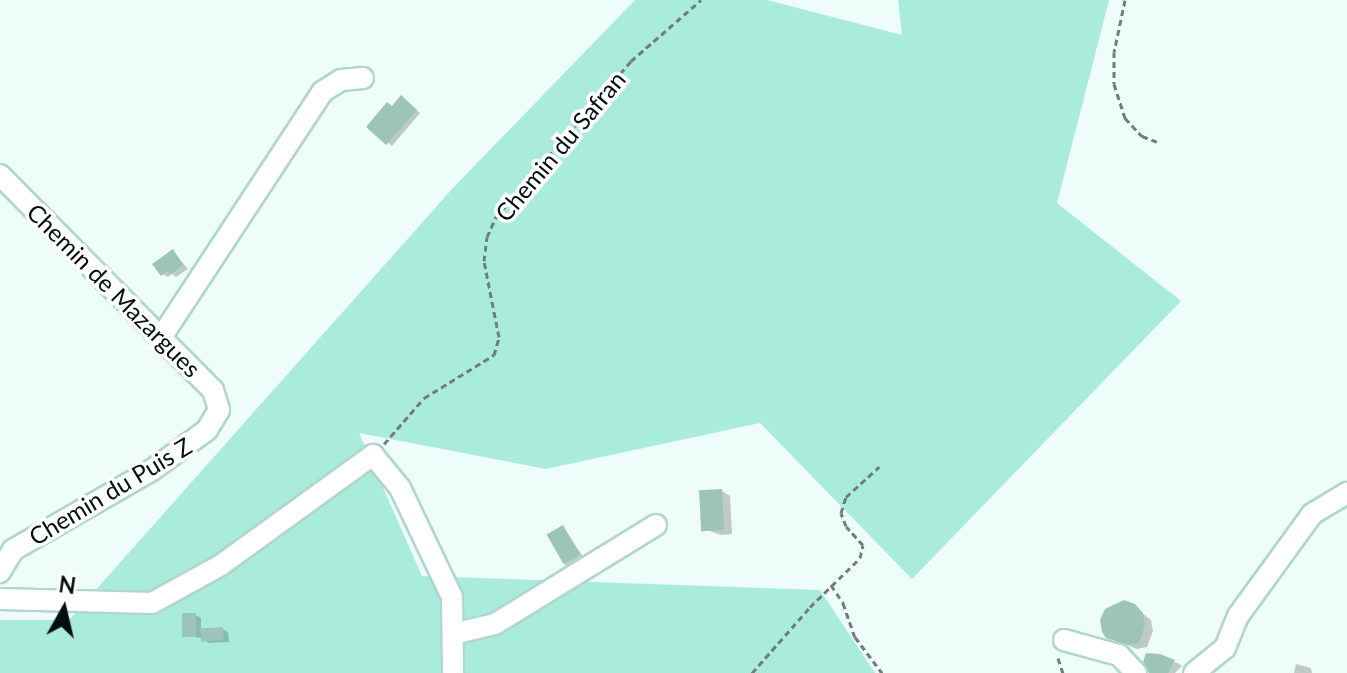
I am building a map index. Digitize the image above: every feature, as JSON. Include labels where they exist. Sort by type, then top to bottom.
[{"type":"street","points":[[162,336],[322,92],[341,80],[363,78]]},
{"type":"street","name":"Chemin de Mazargues","points":[[0,175],[213,390],[219,410]]},
{"type":"street","name":"Chemin du Puis Z","points":[[0,572],[13,550],[152,470],[207,430],[219,410]]},
{"type":"street","points":[[0,599],[152,603],[221,565],[373,455],[400,488],[452,597],[453,673]]},
{"type":"street","points":[[1194,673],[1225,648],[1238,616],[1312,514],[1347,493]]},
{"type":"street","points":[[453,634],[495,624],[656,525]]},
{"type":"street","points":[[1064,640],[1119,655],[1136,673]]},
{"type":"path","name":"Chemin du Safran","points":[[373,455],[424,398],[494,355],[499,337],[484,261],[487,237],[496,217],[631,61],[701,0]]},
{"type":"path","points":[[1125,0],[1114,52],[1114,84],[1125,118],[1142,136],[1158,142]]},
{"type":"path","points":[[752,673],[862,553],[863,545],[846,526],[841,513],[846,497],[879,467]]},
{"type":"path","points":[[831,585],[843,603],[855,637],[882,673]]},
{"type":"green space","points":[[635,0],[767,0],[902,35],[898,0],[1109,0],[1057,203],[1181,301],[912,579],[760,423],[546,469],[359,433],[422,576],[820,590],[875,673],[0,673],[0,620],[69,620],[452,189]]},
{"type":"building","points":[[401,95],[417,110],[386,145],[366,127],[387,102],[392,106]]},
{"type":"building","points":[[173,249],[183,265],[170,275],[167,271],[161,276],[152,264]]},
{"type":"building","points":[[722,489],[724,530],[701,531],[699,490]]},
{"type":"building","points":[[563,525],[580,554],[564,564],[547,534]]},
{"type":"building","points":[[1124,600],[1135,604],[1143,613],[1145,625],[1139,643],[1127,645],[1106,638],[1102,632],[1100,620],[1105,609]]},
{"type":"building","points":[[182,613],[196,613],[196,637],[182,637]]},
{"type":"building","points":[[223,627],[224,640],[201,642],[200,629]]},
{"type":"building","points":[[1146,653],[1175,660],[1168,673],[1149,673],[1143,662]]}]
